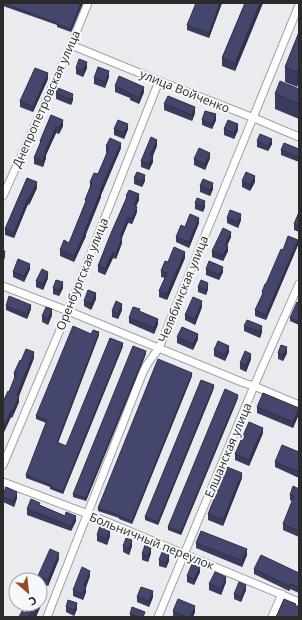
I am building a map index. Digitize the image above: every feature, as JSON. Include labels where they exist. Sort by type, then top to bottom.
[{"type":"street","name":"Днепропетровская улица","points":[[3,196],[71,45],[88,3]]},
{"type":"street","name":"Челябинская улица","points":[[47,617],[144,372],[148,363],[159,348],[299,5]]},
{"type":"street","name":"улица Войченко","points":[[71,45],[299,137]]},
{"type":"street","name":"Оренбургская улица","points":[[3,465],[68,311],[159,81]]},
{"type":"street","name":"Елшанская улица","points":[[158,617],[254,386],[299,284]]},
{"type":"street","points":[[3,286],[299,405]]},
{"type":"street","name":"Больничный переулок","points":[[3,482],[88,514],[299,602]]},
{"type":"street","points":[[272,617],[282,594]]},
{"type":"building","points":[[3,3],[81,3],[71,29]]},
{"type":"building","points":[[196,3],[220,3],[209,33],[187,25]]},
{"type":"building","points":[[245,3],[260,3],[235,63],[222,58]]},
{"type":"building","points":[[299,32],[299,66],[297,72],[285,67]]},
{"type":"building","points":[[79,59],[87,62],[83,71],[76,68]]},
{"type":"building","points":[[98,67],[109,71],[105,82],[94,78]]},
{"type":"building","points":[[35,68],[48,73],[33,107],[20,101]]},
{"type":"building","points":[[119,76],[144,87],[139,98],[115,86]]},
{"type":"building","points":[[280,81],[299,89],[299,104],[275,94]]},
{"type":"building","points":[[58,88],[73,94],[71,100],[56,93]]},
{"type":"building","points":[[168,96],[195,107],[192,115],[164,104]]},
{"type":"building","points":[[205,111],[216,114],[212,124],[202,120]]},
{"type":"building","points":[[51,115],[63,120],[59,128],[56,127],[45,152],[43,161],[34,158]]},
{"type":"building","points":[[118,120],[128,124],[124,133],[114,129]]},
{"type":"building","points":[[228,120],[238,124],[234,133],[224,129]]},
{"type":"building","points":[[260,134],[272,139],[268,146],[257,141]]},
{"type":"building","points":[[151,137],[157,140],[150,155],[153,156],[149,164],[141,161]]},
{"type":"building","points":[[110,138],[121,143],[74,256],[60,250],[64,240],[69,243],[86,201],[85,200],[92,183],[90,182],[94,173],[98,174],[109,148],[106,146]]},
{"type":"building","points":[[284,143],[299,149],[299,157],[281,150]]},
{"type":"building","points":[[199,148],[210,153],[205,164],[194,159]]},
{"type":"building","points":[[137,172],[145,175],[142,182],[134,178]]},
{"type":"building","points":[[246,172],[255,176],[250,185],[242,181]]},
{"type":"building","points":[[27,178],[37,182],[29,199],[28,198],[14,233],[5,229]]},
{"type":"building","points":[[203,179],[213,183],[210,190],[200,186]]},
{"type":"building","points":[[129,190],[139,194],[134,205],[137,207],[132,219],[128,217],[120,237],[122,238],[116,254],[113,252],[105,269],[98,266]]},
{"type":"building","points":[[197,198],[205,201],[203,207],[195,203]]},
{"type":"building","points":[[230,210],[241,214],[238,222],[227,218]]},
{"type":"building","points":[[299,212],[299,226],[294,224]]},
{"type":"building","points":[[190,214],[199,218],[189,242],[176,237],[181,225],[185,227]]},
{"type":"building","points":[[223,228],[231,232],[225,245],[228,246],[223,255],[212,251]]},
{"type":"building","points":[[288,236],[298,240],[266,315],[255,310],[263,293],[265,284],[281,249],[283,250]]},
{"type":"building","points":[[174,247],[185,252],[167,294],[159,291],[167,273],[161,271],[165,261],[168,262]]},
{"type":"building","points":[[18,259],[30,264],[24,276],[13,272]]},
{"type":"building","points":[[209,261],[223,267],[219,275],[206,269]]},
{"type":"building","points":[[42,269],[48,272],[43,284],[36,281]]},
{"type":"building","points":[[56,280],[63,282],[59,291],[53,288]]},
{"type":"building","points":[[201,280],[208,283],[206,290],[198,287]]},
{"type":"building","points":[[88,290],[96,293],[91,304],[84,301]]},
{"type":"building","points":[[9,296],[31,305],[27,314],[6,306]]},
{"type":"building","points":[[193,297],[202,301],[195,319],[185,315]]},
{"type":"building","points":[[116,301],[122,304],[118,314],[112,311]]},
{"type":"building","points":[[297,302],[299,303],[299,322],[290,318]]},
{"type":"building","points":[[46,307],[52,309],[48,319],[42,316]]},
{"type":"building","points":[[133,307],[140,309],[139,311],[158,319],[154,328],[129,318]]},
{"type":"building","points":[[247,320],[262,326],[260,332],[244,326]]},
{"type":"building","points":[[73,326],[91,334],[93,330],[99,332],[57,442],[66,446],[110,338],[123,343],[63,491],[50,487],[51,485],[26,475],[47,420],[36,416]]},
{"type":"building","points":[[182,327],[198,334],[193,344],[177,337]]},
{"type":"building","points":[[218,341],[229,346],[225,355],[214,350]]},
{"type":"building","points":[[281,345],[287,347],[283,355],[278,353]]},
{"type":"building","points":[[133,346],[146,351],[86,498],[73,494]]},
{"type":"building","points":[[26,349],[34,352],[17,395],[19,396],[3,428],[3,402],[8,391],[9,392],[16,374],[14,373]]},
{"type":"building","points":[[245,351],[251,354],[246,366],[240,363]]},
{"type":"building","points":[[158,359],[192,373],[132,521],[98,508]]},
{"type":"building","points":[[201,380],[214,385],[158,522],[145,517]]},
{"type":"building","points":[[225,389],[238,395],[181,532],[168,527]]},
{"type":"building","points":[[263,393],[299,408],[293,422],[257,407]]},
{"type":"building","points":[[249,422],[263,428],[249,460],[235,454]]},
{"type":"building","points":[[282,445],[299,452],[299,472],[275,462]]},
{"type":"building","points":[[227,467],[242,473],[223,520],[208,514]]},
{"type":"building","points":[[293,486],[299,489],[299,531],[283,524],[294,496],[290,495]]},
{"type":"building","points":[[6,487],[17,492],[14,501],[3,497]]},
{"type":"building","points":[[31,499],[40,503],[39,505],[65,516],[66,512],[76,516],[71,526],[27,509]]},
{"type":"building","points":[[100,526],[110,530],[107,539],[97,535]]},
{"type":"building","points":[[201,531],[247,549],[242,561],[196,543]]},
{"type":"building","points":[[126,538],[132,540],[129,549],[123,546]]},
{"type":"building","points":[[145,545],[151,548],[148,556],[142,554]]},
{"type":"building","points":[[50,549],[59,553],[48,580],[48,572],[40,572]]},
{"type":"building","points":[[162,552],[169,555],[166,563],[159,560]]},
{"type":"building","points":[[261,555],[299,573],[299,587],[290,584],[289,586],[254,569]]},
{"type":"building","points":[[192,564],[200,567],[194,579],[187,576]]},
{"type":"building","points":[[82,567],[90,571],[84,586],[86,586],[83,594],[73,590]]},
{"type":"building","points":[[215,572],[226,577],[221,589],[209,584]]},
{"type":"building","points":[[239,582],[246,585],[241,597],[234,594]]},
{"type":"building","points":[[141,587],[153,591],[149,601],[137,597]]},
{"type":"building","points":[[178,599],[195,606],[190,617],[173,611]]},
{"type":"building","points":[[284,599],[296,604],[295,606],[299,607],[299,617],[275,617]]},
{"type":"building","points":[[68,600],[77,603],[74,610],[66,607]]},
{"type":"building","points":[[132,607],[145,612],[143,617],[130,614]]},
{"type":"building","points":[[22,612],[31,612],[29,617],[19,617]]}]
